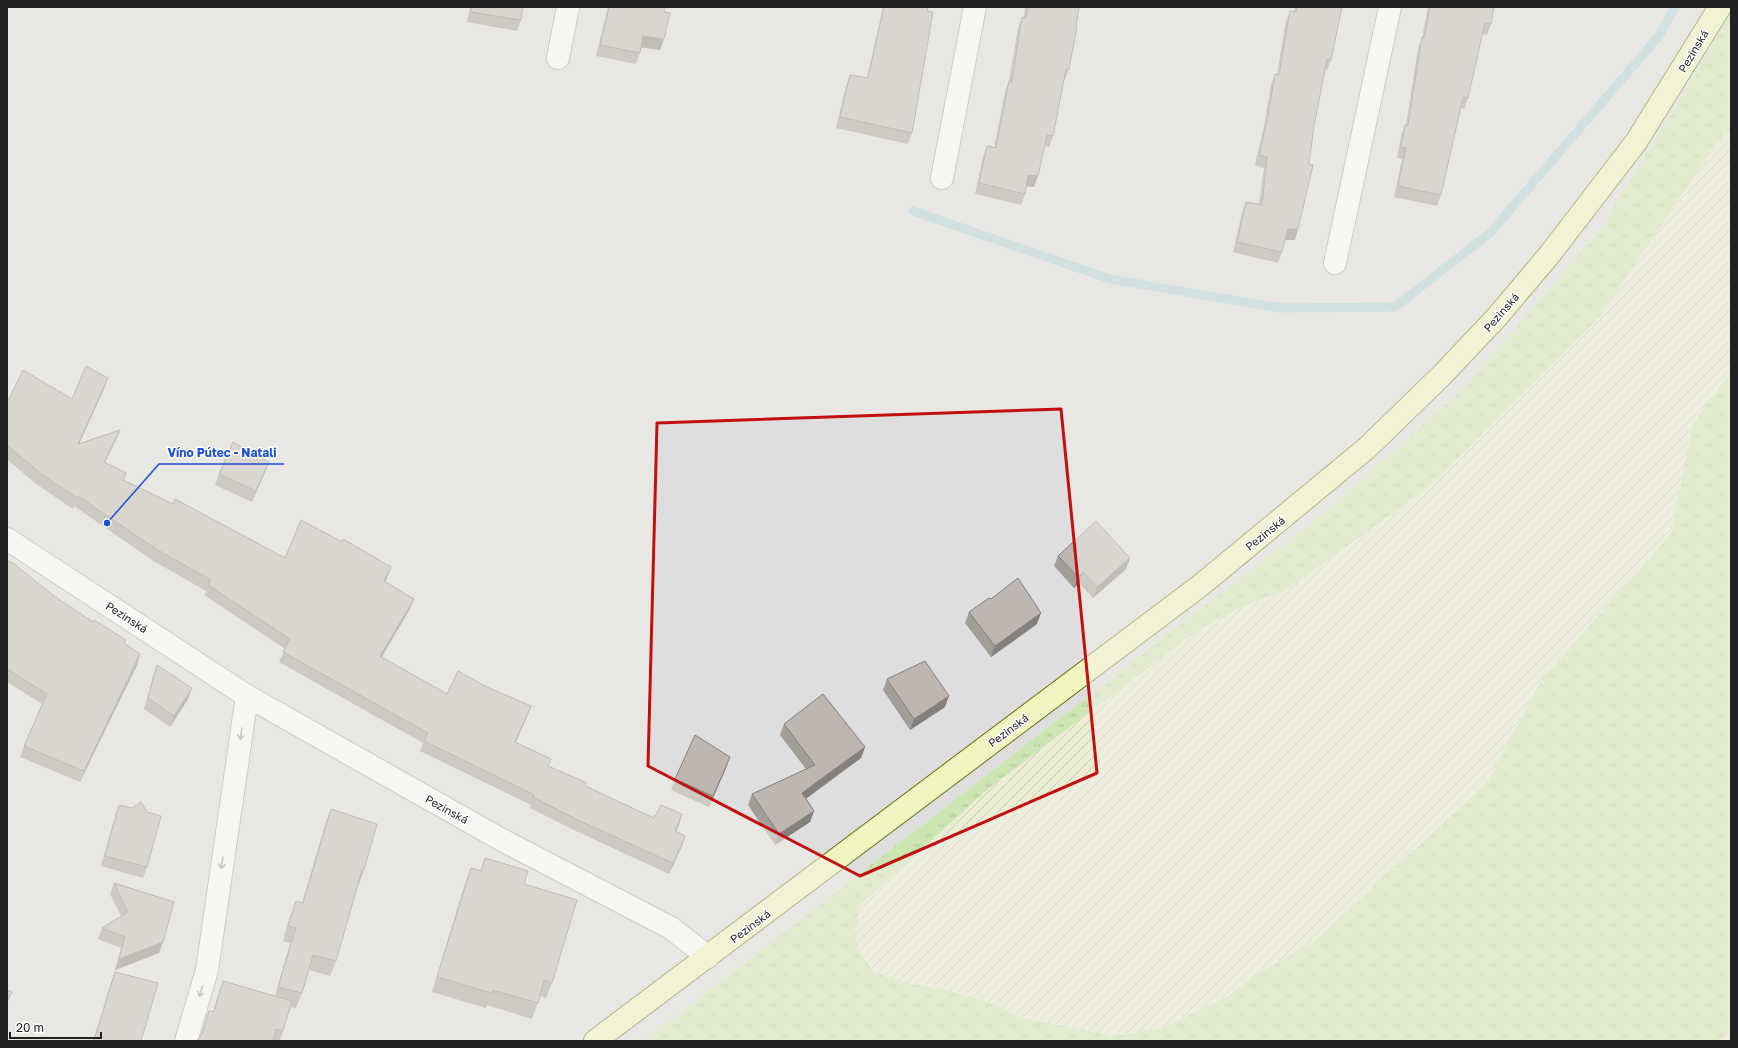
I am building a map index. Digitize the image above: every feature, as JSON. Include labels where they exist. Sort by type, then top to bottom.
[{"type":"main road","name":"Pezinská","points":[[595,1041],[1201,585],[1368,447],[1443,374],[1496,318],[1550,254],[1636,142],[1720,7]]},
{"type":"street","points":[[558,58],[568,7]]},
{"type":"street","points":[[942,178],[975,7]]},
{"type":"street","points":[[1335,263],[1390,7]]},
{"type":"street","name":"Pezinská","points":[[7,539],[247,696],[502,840],[671,928],[708,957]]},
{"type":"street","points":[[186,1041],[208,970],[247,696]]},
{"type":"highlighted area","points":[[1061,409],[1097,773],[860,876],[648,766],[657,423]]},
{"type":"shaded area","points":[[7,7],[1731,7],[1731,17],[1599,231],[1464,388],[1323,514],[644,1041],[7,1041]]},
{"type":"green space","points":[[1731,10],[1731,129],[1723,134],[1597,320],[1426,489],[1286,590],[1240,608],[1201,628],[988,789],[861,904],[855,932],[859,952],[874,972],[902,982],[950,991],[994,1004],[1019,1017],[1113,1036],[1160,1029],[1227,997],[1260,972],[1312,943],[1486,784],[1542,679],[1671,534],[1693,424],[1731,372],[1731,1025],[1721,1041],[644,1041],[1323,514],[1464,388],[1599,231],[1697,72]]},
{"type":"green space","points":[[1731,129],[1731,372],[1693,424],[1671,534],[1542,679],[1486,784],[1312,943],[1260,972],[1227,997],[1160,1029],[1113,1036],[1019,1017],[994,1004],[950,991],[902,982],[874,972],[859,952],[855,932],[861,904],[988,789],[1201,628],[1240,608],[1286,590],[1426,489],[1597,320],[1723,134]]},
{"type":"green space","points":[[1731,1025],[1731,1041],[1721,1041]]},
{"type":"building","points":[[472,7],[523,7],[521,20],[471,12]]},
{"type":"building","points":[[609,7],[665,7],[664,12],[670,13],[664,39],[643,36],[640,53],[600,45]]},
{"type":"building","points":[[884,7],[928,7],[927,11],[933,12],[912,133],[840,117],[850,75],[868,78]]},
{"type":"building","points":[[1028,7],[1079,7],[1077,27],[1069,69],[1066,69],[1053,136],[1047,135],[1038,176],[1028,175],[1025,194],[979,183],[987,146],[996,148],[1009,81],[1012,82],[1022,17],[1026,18]]},
{"type":"building","points":[[1297,7],[1342,7],[1331,60],[1327,59],[1314,126],[1309,164],[1313,165],[1298,229],[1288,229],[1282,252],[1237,242],[1246,202],[1262,205],[1267,157],[1259,155],[1268,116],[1275,74],[1279,75],[1290,11],[1296,12]]},
{"type":"building","points":[[1430,7],[1494,7],[1491,24],[1485,23],[1468,98],[1463,97],[1441,195],[1398,186],[1406,148],[1401,147],[1405,125],[1408,125],[1422,37],[1424,38]]},
{"type":"building","points":[[86,366],[108,378],[78,444],[120,430],[104,462],[126,473],[123,480],[173,504],[175,499],[285,558],[301,520],[342,542],[343,539],[391,567],[384,581],[414,599],[380,656],[447,694],[458,671],[487,687],[531,706],[515,742],[551,759],[548,766],[587,783],[585,786],[654,818],[661,805],[682,814],[675,831],[685,836],[673,863],[582,822],[533,797],[535,795],[424,741],[428,733],[283,652],[290,639],[208,585],[211,580],[156,549],[78,496],[77,498],[40,473],[7,445],[7,403],[23,370],[72,399]]},
{"type":"building","points":[[233,442],[269,462],[256,491],[219,474]]},
{"type":"building","points":[[1096,521],[1130,558],[1097,587],[1083,572],[1078,577],[1058,556]]},
{"type":"building","points":[[7,560],[13,563],[54,596],[93,622],[94,620],[126,640],[124,643],[140,654],[84,771],[24,746],[47,694],[7,669]]},
{"type":"building","points":[[1018,578],[1041,613],[995,646],[969,612],[989,598],[991,599]]},
{"type":"building","points":[[925,661],[949,696],[914,719],[887,679]]},
{"type":"building","points":[[157,665],[192,688],[174,716],[148,698]]},
{"type":"building","points":[[823,694],[865,747],[802,793],[814,811],[779,834],[752,794],[815,765],[784,724]]},
{"type":"building","points":[[695,735],[730,757],[713,796],[675,779]]},
{"type":"building","points":[[141,802],[147,812],[161,816],[147,867],[105,856],[119,805],[132,808]]},
{"type":"building","points":[[331,809],[377,824],[336,961],[313,955],[302,993],[278,987],[296,928],[288,926],[296,901],[303,903]]},
{"type":"building","points":[[485,858],[528,871],[524,884],[577,900],[552,983],[544,980],[538,1003],[493,990],[492,993],[437,977],[471,868],[481,871]]},
{"type":"building","points":[[114,883],[174,902],[163,942],[119,959],[125,937],[102,928],[128,912]]},
{"type":"building","points":[[115,972],[158,983],[141,1041],[94,1041]]},
{"type":"building","points":[[223,981],[292,1001],[283,1031],[276,1029],[273,1041],[195,1041],[199,1039],[202,1034],[209,1011],[214,1012]]},
{"type":"building","points":[[7,990],[12,992],[7,1002]]},
{"type":"waterway","points":[[913,211],[1110,279],[1281,308],[1395,307],[1490,233],[1659,36],[1675,7]]},
{"type":"place","name":"Víno Pútec - Natali","points":[[107,523]]}]
